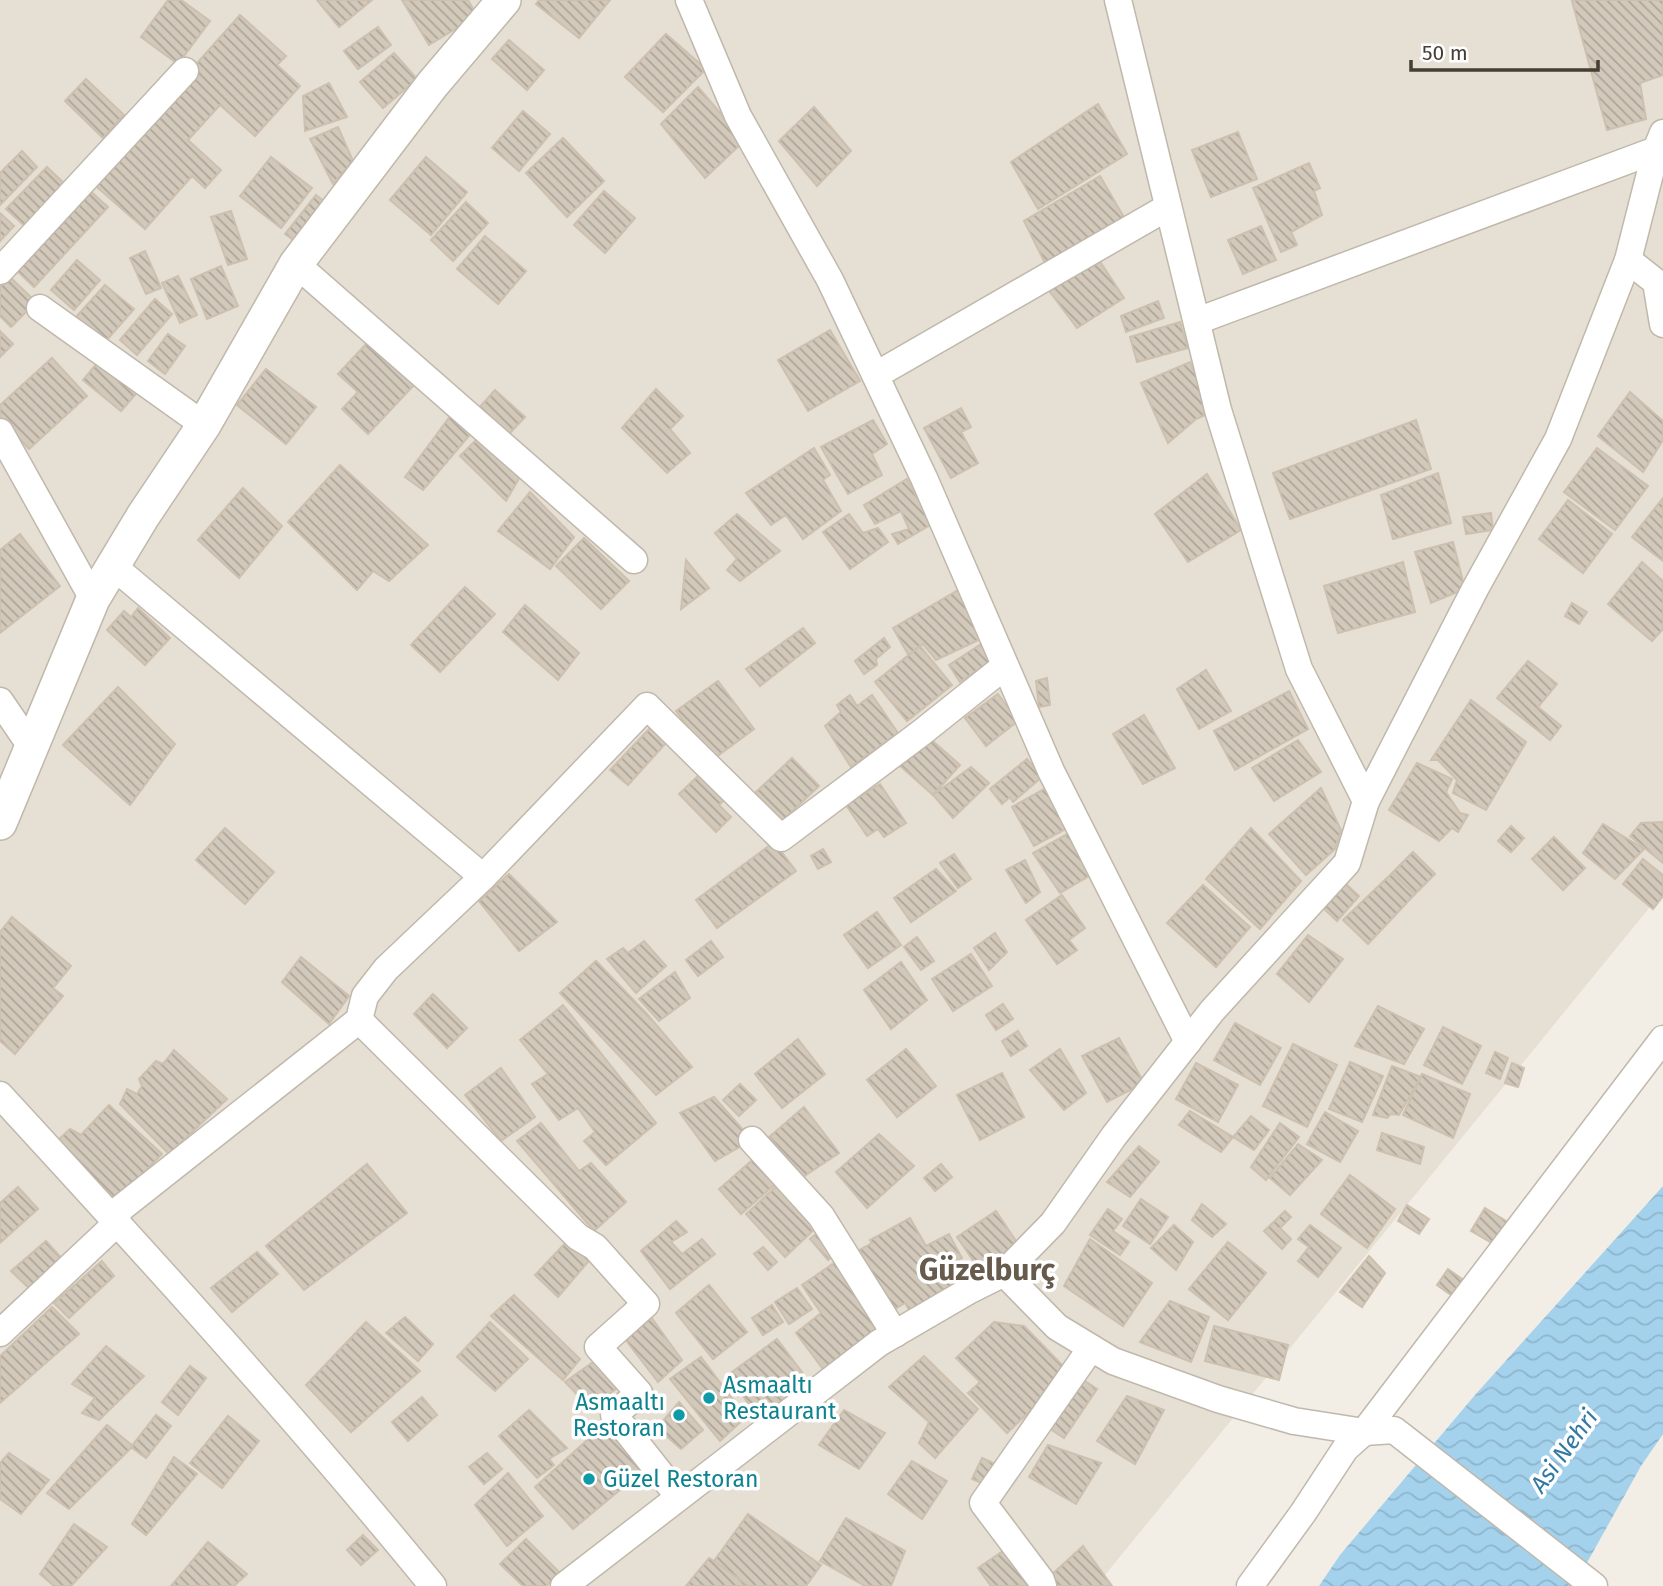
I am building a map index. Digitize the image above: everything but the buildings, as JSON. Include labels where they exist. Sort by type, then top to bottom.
[{"type":"street","points":[[0,823],[93,599],[143,516],[204,425],[296,264],[432,85],[504,0]]},
{"type":"street","points":[[689,0],[738,116],[830,280],[924,478],[1051,771],[1188,1042]]},
{"type":"street","points":[[1118,0],[1219,410],[1299,669],[1366,801]]},
{"type":"street","points":[[0,271],[185,71]]},
{"type":"street","points":[[1197,321],[1660,141]]},
{"type":"street","points":[[564,1586],[895,1334],[1004,1273],[1053,1223],[1114,1136],[1213,1011],[1348,863],[1366,801],[1475,589],[1558,439],[1628,260],[1660,141]]},
{"type":"street","points":[[876,376],[1168,207]]},
{"type":"street","points":[[1628,260],[1656,282],[1663,324]]},
{"type":"street","points":[[296,264],[634,560]]},
{"type":"street","points":[[40,308],[204,425]]},
{"type":"street","points":[[0,432],[93,599]]},
{"type":"street","points":[[113,566],[483,877]]},
{"type":"street","points":[[0,1333],[115,1219],[359,1020],[365,996],[386,969],[483,877],[647,706],[781,838],[921,733],[1004,666]]},
{"type":"street","points":[[0,701],[32,748]]},
{"type":"street","points":[[359,1020],[578,1237],[595,1247],[646,1304],[598,1347],[639,1393],[614,1415],[679,1497]]},
{"type":"street","points":[[1250,1586],[1345,1449],[1364,1432],[1663,1039]]},
{"type":"street","points":[[0,1095],[115,1219],[346,1479],[433,1586]]},
{"type":"street","points":[[752,1140],[821,1216],[895,1334]]},
{"type":"street","points":[[1004,1273],[1057,1327],[1113,1361],[1218,1399],[1294,1421],[1364,1432],[1394,1430],[1594,1586]]},
{"type":"street","points":[[1042,1586],[1041,1580],[983,1503],[1091,1348]]},
{"type":"shaded area","points":[[0,0],[1663,0],[1663,891],[1096,1586],[0,1586]]},
{"type":"water","name":"Asi Nehri","points":[[1663,1186],[1663,1434],[1641,1466],[1574,1586],[1319,1586],[1340,1555],[1475,1395]]},
{"type":"place","name":"Asmaaltı Restaurant","points":[[709,1398]]},
{"type":"place","name":"Asmaaltı Restoran","points":[[679,1415]]},
{"type":"place","name":"Güzel Restoran","points":[[589,1479]]},
{"type":"district","name":"Güzelburç","points":[[987,1270]]}]
